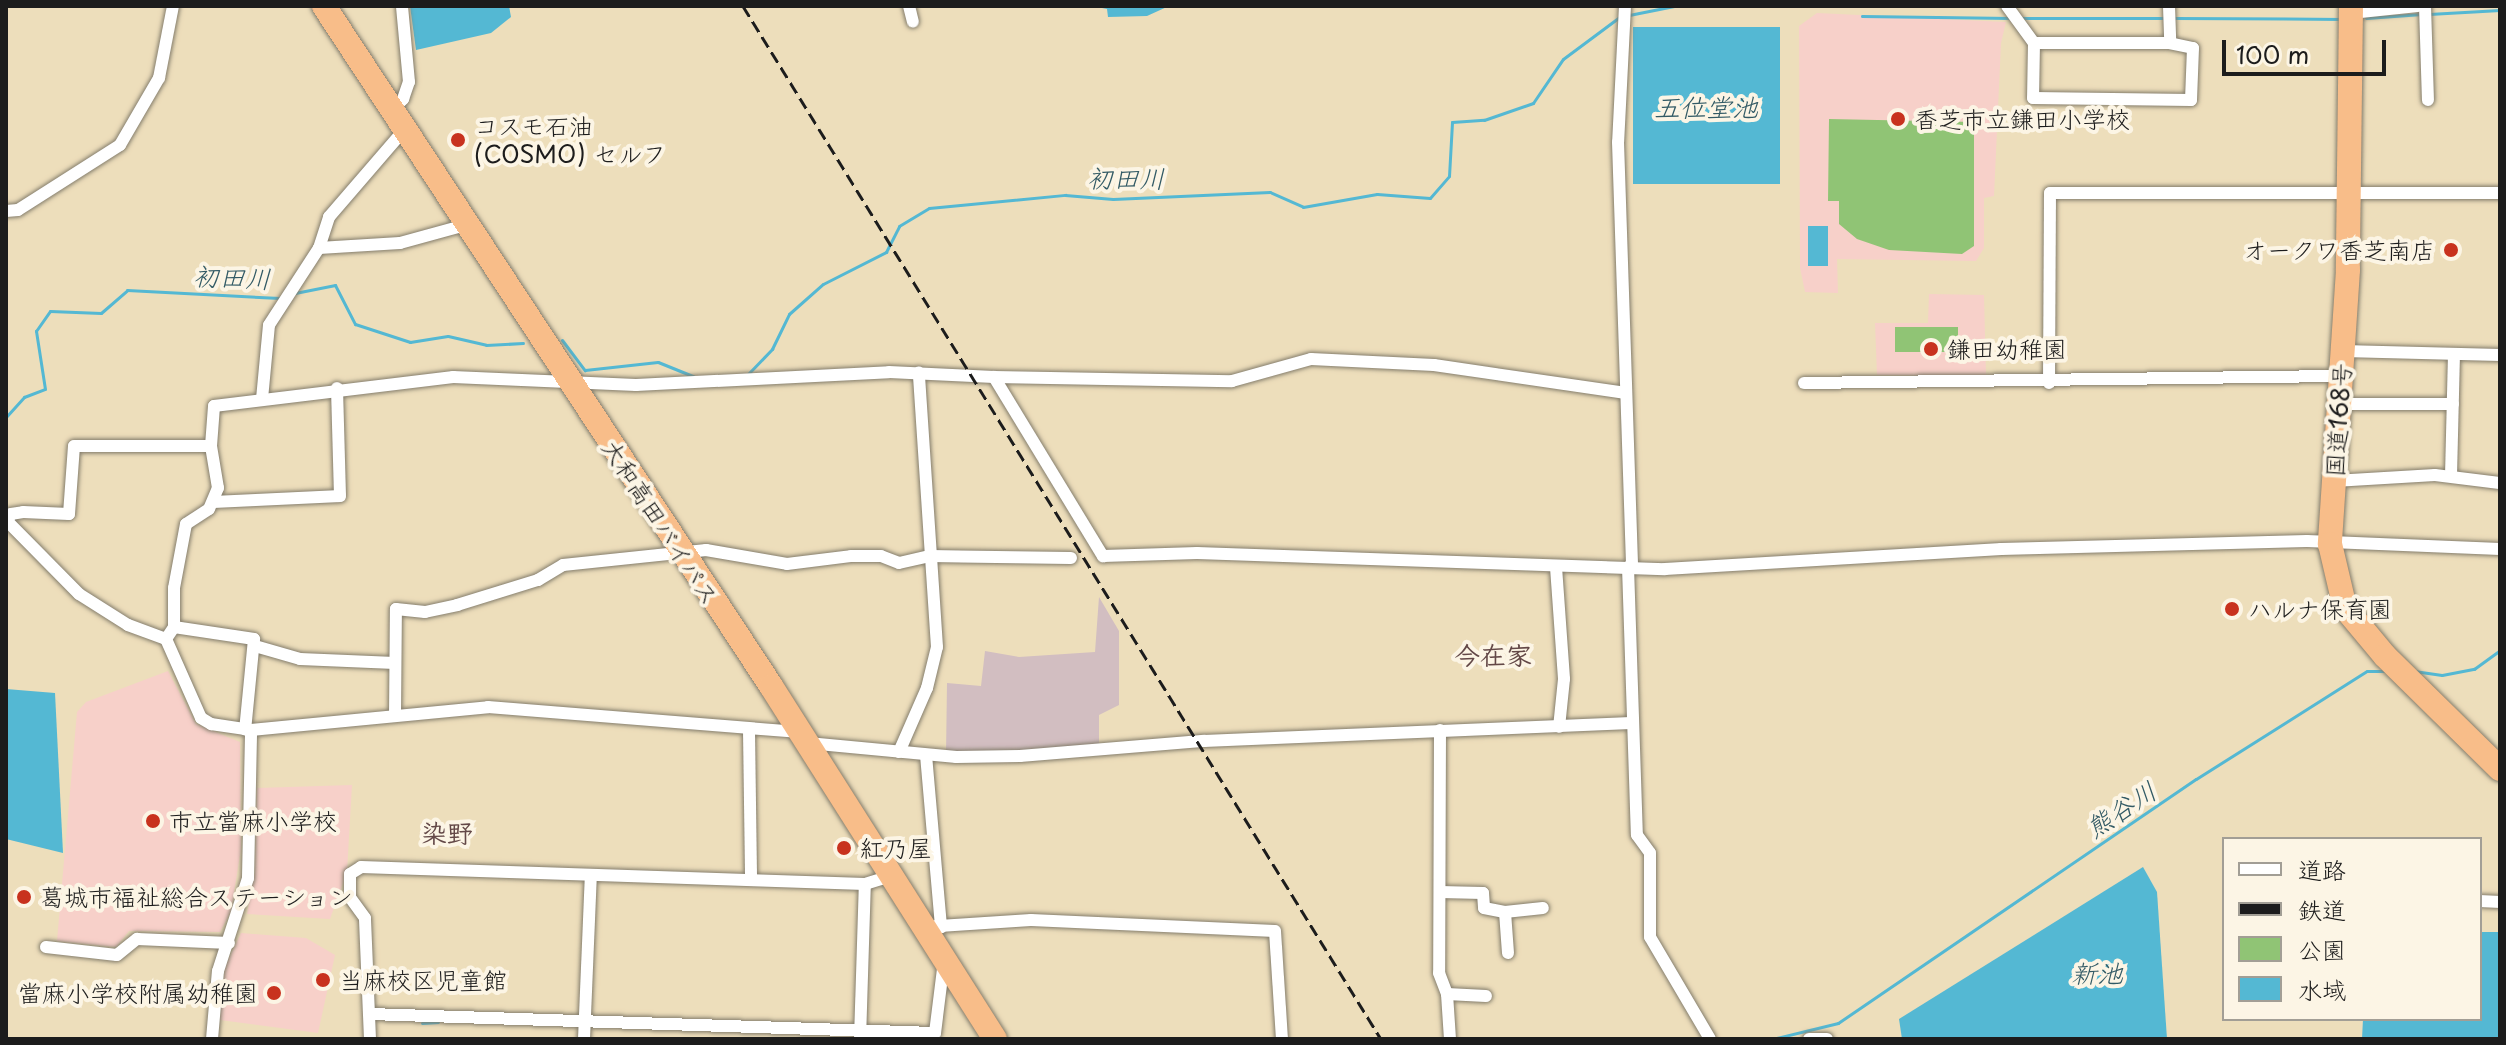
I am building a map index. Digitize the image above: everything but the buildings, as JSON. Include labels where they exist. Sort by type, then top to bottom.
[{"type":"highway","name":"大和高田バイパス","points":[[324,6],[891,876],[932,927],[944,958],[995,1039]]},
{"type":"highway","name":"国道168号","points":[[2351,9],[2343,351],[2330,544],[2345,608],[2385,656],[2500,769]]},
{"type":"street","points":[[6,211],[43,195],[120,145],[159,78],[173,6]]},
{"type":"street","points":[[262,399],[269,325],[319,248],[329,217],[398,120],[409,82],[402,6]]},
{"type":"street","points":[[909,6],[913,22]]},
{"type":"street","points":[[2007,6],[2034,43],[2033,98],[2191,100],[2193,48],[2170,43],[2034,43]]},
{"type":"street","points":[[2169,6],[2170,43]]},
{"type":"street","points":[[2351,9],[2425,9],[2428,100]]},
{"type":"street","points":[[1625,10],[1618,142],[1630,567],[1631,723],[1637,835],[1650,853],[1650,937],[1710,1039]]},
{"type":"street","points":[[2049,383],[2050,193],[2349,192],[2409,197],[2500,193]]},
{"type":"street","points":[[319,248],[400,243],[466,225]]},
{"type":"street","points":[[2343,351],[2500,355]]},
{"type":"street","points":[[2451,476],[2454,354]]},
{"type":"street","points":[[214,502],[218,488],[211,446],[214,406],[337,388],[453,377],[569,383],[685,384],[919,373],[1232,381],[1311,359],[1434,365],[1626,393]]},
{"type":"street","points":[[899,752],[927,688],[937,647],[919,373]]},
{"type":"street","points":[[1804,383],[2049,383],[2342,376]]},
{"type":"street","points":[[994,377],[1103,556],[1197,553],[1630,567],[2001,549],[2330,544],[2500,549]]},
{"type":"street","points":[[166,639],[174,627],[174,588],[186,524],[214,502],[340,496],[337,388]]},
{"type":"street","points":[[2339,404],[2453,404]]},
{"type":"street","points":[[211,446],[74,446],[69,514],[23,512],[11,514],[7,520],[79,594],[128,625],[166,639],[201,718],[248,730],[488,707],[654,717],[926,755],[1020,756],[1204,741],[1631,723]]},
{"type":"street","points":[[2334,481],[2451,476],[2500,483]]},
{"type":"street","points":[[395,715],[396,609],[425,612],[457,605],[576,562],[726,551],[787,564],[851,556],[881,556],[899,563],[930,556],[1071,558]]},
{"type":"street","points":[[1556,567],[1564,679],[1559,727]]},
{"type":"street","points":[[174,627],[254,639],[255,646],[248,730],[248,878],[218,971],[212,1039]]},
{"type":"street","points":[[255,646],[300,659],[395,663]]},
{"type":"street","points":[[1440,730],[1439,973],[1447,994],[1450,1039]]},
{"type":"street","points":[[749,731],[751,880]]},
{"type":"street","points":[[926,755],[932,927],[1061,920],[1119,927],[1229,925],[1275,931],[1282,1039]]},
{"type":"street","points":[[370,1039],[365,918],[350,897],[350,874],[361,867],[865,884],[891,876]]},
{"type":"street","points":[[584,1039],[591,875]]},
{"type":"street","points":[[860,1034],[865,884]]},
{"type":"street","points":[[1440,892],[1483,893],[1484,908],[1505,912],[1543,908]]},
{"type":"street","points":[[1505,912],[1508,953]]},
{"type":"street","points":[[46,947],[117,955],[137,939],[229,943]]},
{"type":"street","points":[[370,1014],[585,1019],[860,1034],[935,1033],[944,958]]},
{"type":"street","points":[[1447,994],[1486,996]]},
{"type":"street","points":[[1809,1039],[1827,1039]]},
{"type":"shaded area","name":"香芝市立鎌田小学校","points":[[1817,13],[2006,22],[2001,43],[1994,196],[1984,198],[1984,248],[1976,261],[1837,259],[1838,293],[1805,292],[1800,268],[1799,26]]},
{"type":"shaded area","name":"鎌田幼稚園","points":[[1929,294],[1984,295],[1986,376],[1877,375],[1875,323],[1928,323]]},
{"type":"shaded area","points":[[1099,597],[1119,631],[1119,705],[1099,715],[1099,747],[946,754],[947,683],[981,686],[985,651],[1019,657],[1095,652]]},
{"type":"shaded area","name":"市立當麻小学校","points":[[168,671],[196,724],[240,742],[241,849],[231,911],[220,932],[129,931],[116,947],[57,941],[77,712],[86,702]]},
{"type":"shaded area","name":"市立當麻小学校","points":[[352,785],[347,872],[330,919],[247,914],[255,872],[257,788]]},
{"type":"shaded area","name":"當麻小学校附属幼稚園","points":[[241,933],[306,938],[335,955],[318,1033],[220,1020],[225,967]]},
{"type":"green space","points":[[1829,119],[1974,122],[1974,246],[1962,254],[1889,250],[1857,239],[1839,224],[1839,201],[1828,201]]},
{"type":"green space","points":[[1895,327],[1958,327],[1958,352],[1895,352]]},
{"type":"water","points":[[410,6],[509,6],[511,17],[491,33],[416,50]]},
{"type":"water","points":[[1092,6],[1169,6],[1147,16],[1108,17],[1107,9]]},
{"type":"water","name":"五位堂池","points":[[1633,27],[1780,27],[1780,184],[1633,184]]},
{"type":"water","points":[[1808,226],[1828,226],[1828,266],[1808,266]]},
{"type":"water","points":[[6,689],[55,693],[63,853],[6,839]]},
{"type":"water","name":"新池","points":[[2143,867],[2157,892],[2167,1039],[1902,1039],[1899,1019]]},
{"type":"water","points":[[2482,932],[2500,932],[2500,1039],[2362,1039],[2363,1021],[2482,1021]]},
{"type":"waterway","name":"初田川","points":[[1629,15],[1674,6]]},
{"type":"waterway","points":[[2429,14],[2500,10]]},
{"type":"waterway","points":[[2366,18],[2422,14]]},
{"type":"waterway","name":"初田川","points":[[748,374],[772,349],[789,314],[823,284],[886,252],[899,226],[929,208],[1065,195],[1113,199],[1270,192],[1303,207],[1377,194],[1430,198],[1449,176],[1452,122],[1484,120],[1533,103],[1563,59],[1621,16]]},
{"type":"waterway","points":[[1862,16],[2011,18]]},
{"type":"waterway","points":[[2022,18],[2167,18]]},
{"type":"waterway","points":[[2174,18],[2343,19]]},
{"type":"waterway","name":"初田川","points":[[295,293],[335,285],[355,324],[410,342],[448,336],[486,345],[523,343]]},
{"type":"waterway","name":"初田川","points":[[6,417],[24,397],[45,389],[36,331],[50,311],[101,313],[127,290],[280,298]]},
{"type":"waterway","name":"初田川","points":[[562,340],[585,370],[658,362],[693,376]]},
{"type":"waterway","name":"熊谷川","points":[[2414,671],[2442,675],[2474,669],[2500,650]]},
{"type":"waterway","name":"熊谷川","points":[[1772,1039],[1838,1023],[2196,779],[2367,671],[2387,671]]},
{"type":"waterway","points":[[422,1023],[438,1022]]},
{"type":"railway","points":[[743,6],[1381,1039]]},
{"type":"place","name":"香芝市立鎌田小学校","points":[[1898,119]]},
{"type":"place","name":"コスモ石油 (COSMO) セルフ","points":[[458,140]]},
{"type":"place","name":"オークワ香芝南店","points":[[2451,250]]},
{"type":"place","name":"鎌田幼稚園","points":[[1931,349]]},
{"type":"place","name":"ハルナ保育園","points":[[2232,609]]},
{"type":"place","name":"市立當麻小学校","points":[[153,821]]},
{"type":"place","name":"紅乃屋","points":[[844,848]]},
{"type":"place","name":"葛城市福祉総合ステーション","points":[[24,897]]},
{"type":"place","name":"当麻校区児童館","points":[[323,980]]},
{"type":"place","name":"當麻小学校附属幼稚園","points":[[274,993]]},
{"type":"district","name":"今在家","points":[[1493,655]]},
{"type":"district","name":"染野","points":[[447,833]]}]
